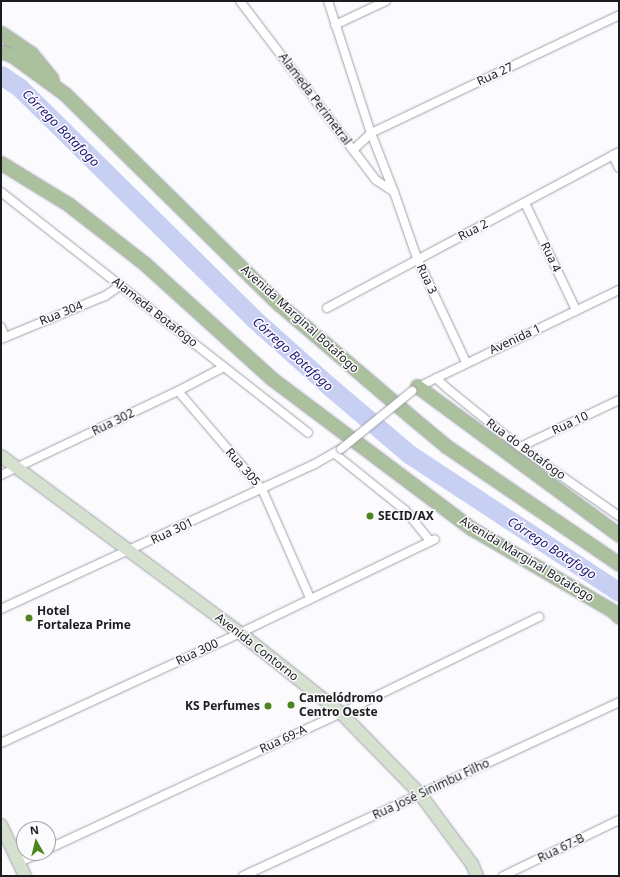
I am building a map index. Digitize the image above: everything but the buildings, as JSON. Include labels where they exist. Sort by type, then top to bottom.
[{"type":"main road","points":[[1,33],[31,53],[65,94]]},
{"type":"main road","name":"Avenida Marginal Botafogo","points":[[1,51],[13,56],[65,94],[278,304],[446,446],[619,564]]},
{"type":"main road","name":"Avenida Marginal Botafogo","points":[[1,163],[68,204],[145,264],[271,378],[472,528],[613,611],[619,617]]},
{"type":"main road","points":[[414,388],[619,535]]},
{"type":"main road","name":"Avenida Contorno","points":[[1,456],[240,633],[341,713],[420,794],[472,864],[477,876]]},
{"type":"main road","points":[[1,825],[25,876]]},
{"type":"street","name":"Alameda Perimetral","points":[[240,1],[376,180],[394,192]]},
{"type":"street","name":"Rua 3","points":[[328,1],[371,134],[394,192],[417,258],[466,362]]},
{"type":"street","points":[[335,25],[386,1]]},
{"type":"street","name":"Rua 27","points":[[353,150],[371,134],[619,15]]},
{"type":"street","points":[[616,153],[619,168]]},
{"type":"street","name":"Rua 2","points":[[327,308],[417,258],[525,203],[616,153]]},
{"type":"street","name":"Alameda Botafogo","points":[[1,192],[308,433]]},
{"type":"street","name":"Rua 4","points":[[525,203],[576,310]]},
{"type":"street","name":"Rua 304","points":[[3,338],[105,296],[120,286]]},
{"type":"street","name":"Avenida 1","points":[[338,451],[414,388],[619,290]]},
{"type":"street","points":[[1,327],[3,338]]},
{"type":"street","name":"Rua 302","points":[[1,476],[178,391],[224,367]]},
{"type":"street","name":"Rua do Botafogo","points":[[436,378],[448,390],[520,446],[610,508],[619,516]]},
{"type":"street","name":"Rua 305","points":[[178,391],[262,489],[310,598]]},
{"type":"street","name":"Rua 10","points":[[520,446],[619,400]]},
{"type":"street","name":"Rua 301","points":[[1,609],[262,489],[338,451]]},
{"type":"street","name":"Rua 300","points":[[1,742],[240,633],[433,540],[405,510],[338,451]]},
{"type":"street","points":[[610,508],[619,504]]},
{"type":"street","name":"Rua 69-A","points":[[56,845],[341,713],[539,617]]},
{"type":"street","name":"Rua José Sinimbu Filho","points":[[243,876],[619,702]]},
{"type":"street","name":"Rua 67-B","points":[[503,876],[619,820]]},
{"type":"waterway","name":"Córrego Botafogo","points":[[1,75],[19,87],[253,318],[329,386],[409,454],[619,592]]},
{"type":"place","name":"SECID/AX","points":[[370,516]]},
{"type":"place","name":"Hotel Fortaleza Prime","points":[[29,618]]},
{"type":"place","name":"Camelódromo Centro Oeste","points":[[291,705]]},
{"type":"place","name":"KS Perfumes","points":[[268,706]]}]
